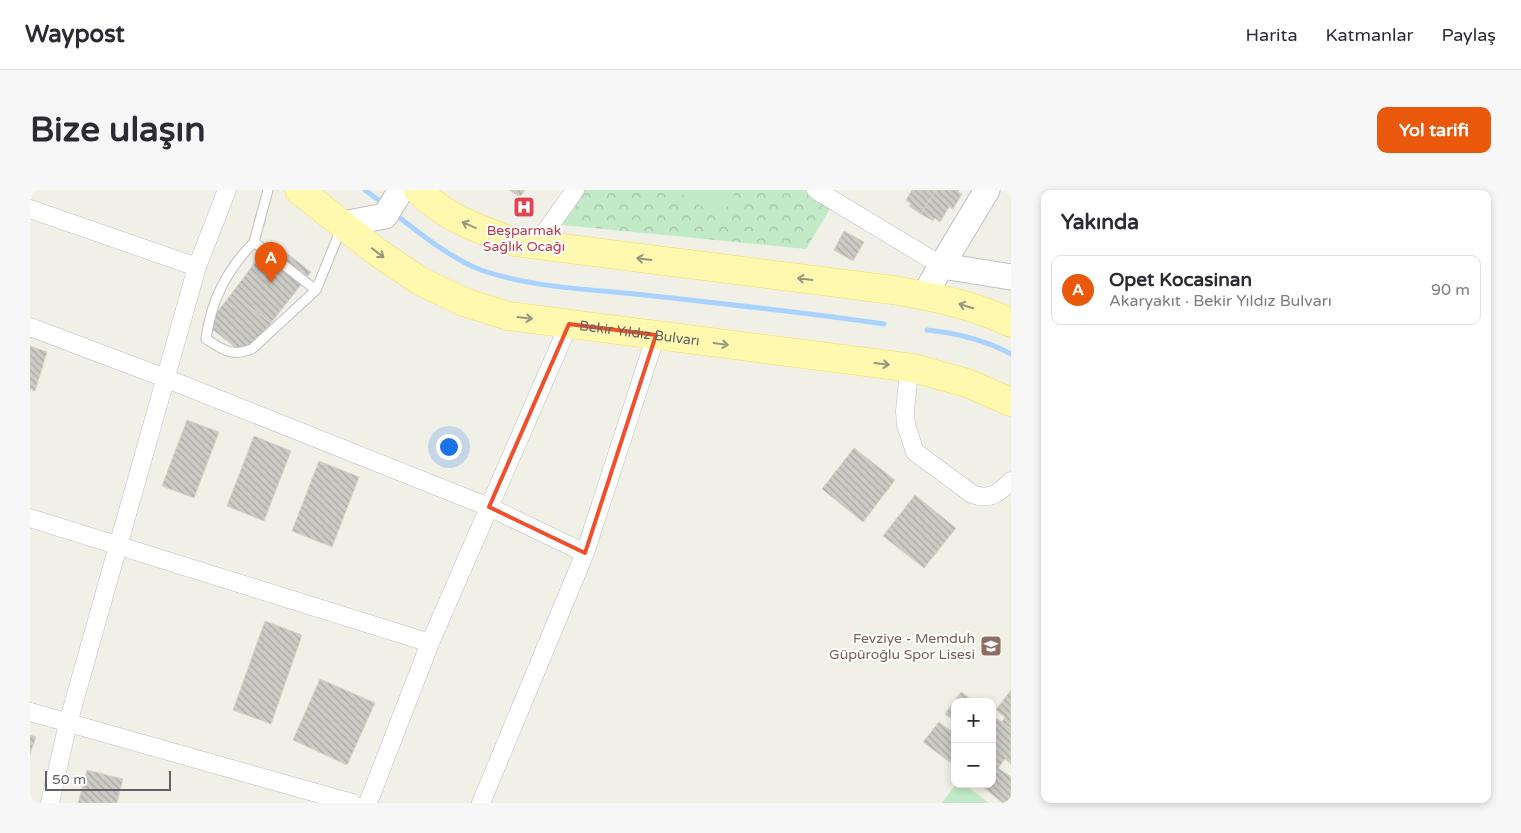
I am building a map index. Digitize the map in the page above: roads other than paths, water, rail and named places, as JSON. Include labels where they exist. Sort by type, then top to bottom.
[{"type":"main road","name":"Bekir Yıldız Bulvarı","points":[[299,190],[398,268],[442,293],[485,310],[508,316],[913,368],[967,383],[1011,402]]},
{"type":"main road","points":[[407,190],[463,222],[515,242],[924,296],[966,306],[1011,323]]},
{"type":"street","points":[[50,803],[68,723],[197,267],[227,190]]},
{"type":"street","points":[[343,224],[385,216],[407,190]]},
{"type":"street","points":[[536,245],[575,190]]},
{"type":"street","points":[[816,190],[942,266],[1011,277]]},
{"type":"street","points":[[924,296],[987,190]]},
{"type":"street","points":[[30,210],[197,267]]},
{"type":"street","points":[[368,803],[430,643],[569,324]]},
{"type":"street","points":[[30,327],[490,506],[585,553]]},
{"type":"street","points":[[481,803],[585,553],[656,335]]},
{"type":"street","points":[[913,368],[905,396],[905,411],[908,432],[915,452],[977,496],[991,496],[998,493],[1011,481]]},
{"type":"street","points":[[30,518],[430,643]]},
{"type":"street","points":[[30,712],[352,803]]},
{"type":"lane","points":[[268,190],[254,242],[238,258],[226,278],[209,318],[206,339],[221,349],[233,353],[242,353],[252,349],[316,290],[343,224]]},
{"type":"lane","points":[[254,242],[316,290]]},
{"type":"waterway","points":[[365,190],[385,205]]},
{"type":"waterway","points":[[395,214],[436,245],[459,259],[481,270],[499,276],[537,284],[728,304],[884,324]]},
{"type":"waterway","points":[[927,330],[970,338],[1011,354]]},
{"type":"place","name":"Beşparmak Sağlık Ocağı","points":[[524,207]]},
{"type":"place","name":"Opet Kocasinan","points":[[271,283]]},
{"type":"place","name":"Fevziye - Memduh Güpüroğlu Spor Lisesi","points":[[991,646]]}]
